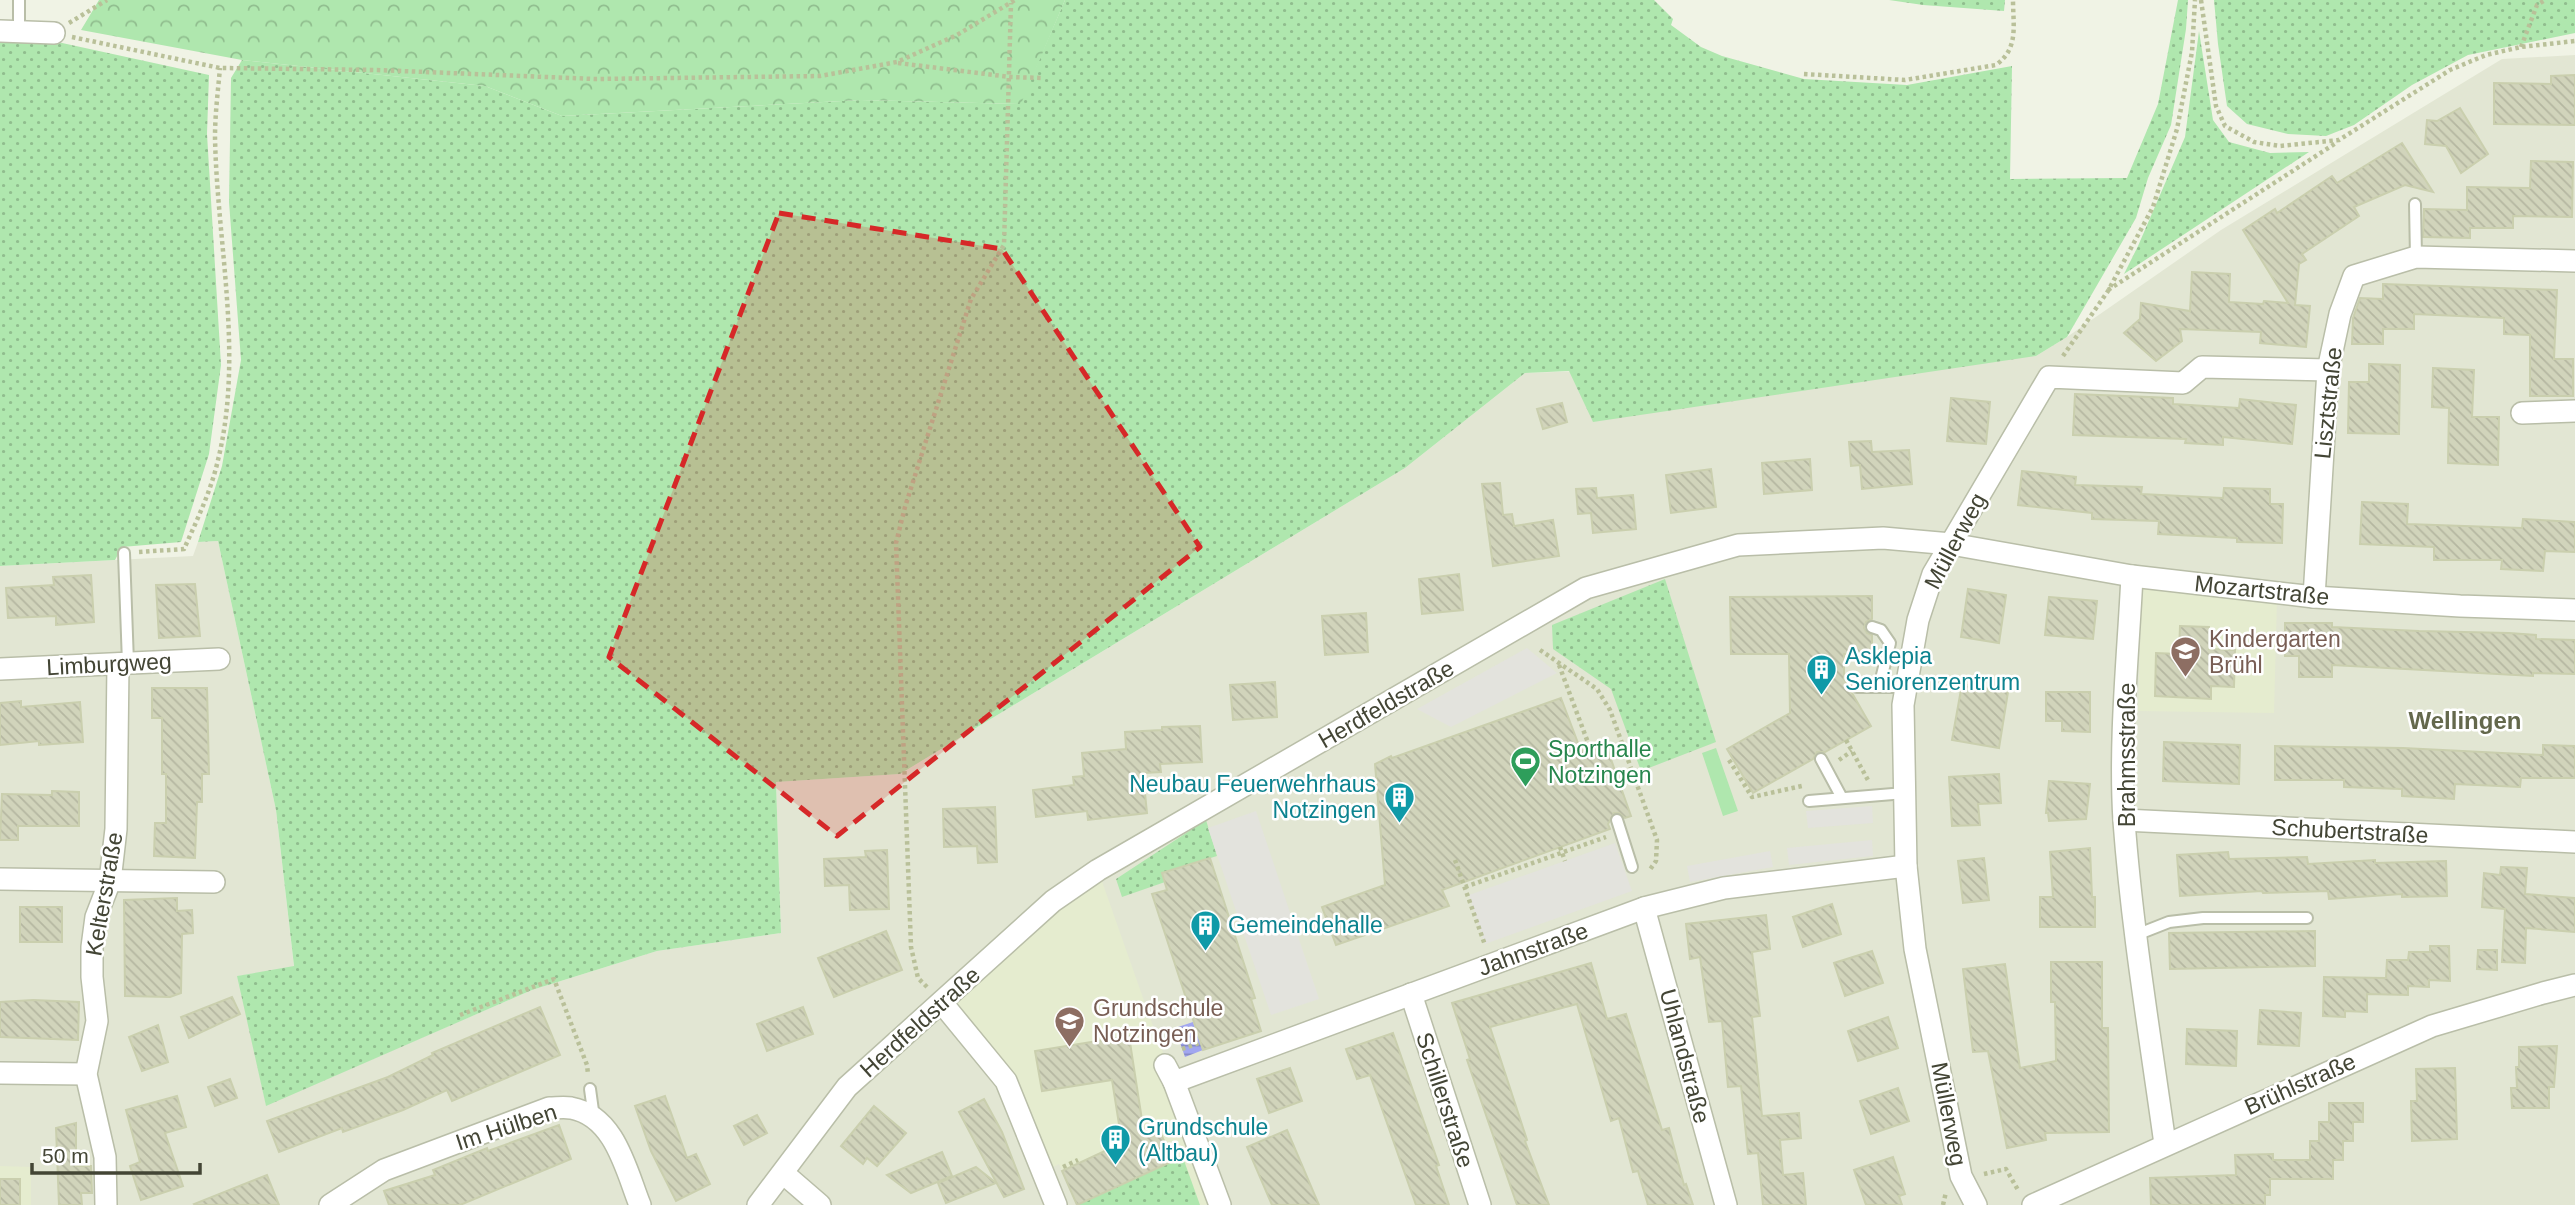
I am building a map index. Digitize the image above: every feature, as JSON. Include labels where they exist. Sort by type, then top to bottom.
[{"type":"street","points":[[10,32],[54,33]]},
{"type":"street","name":"Lisztstraße","points":[[2314,597],[2328,370],[2340,314],[2354,276],[2416,257],[2575,261]]},
{"type":"street","points":[[2049,377],[2183,383],[2202,367],[2328,370]]},
{"type":"street","name":"Müllerweg","points":[[1976,1205],[1963,1180],[1915,949],[1906,866],[1903,705],[1918,620],[1933,574],[2049,377]]},
{"type":"street","points":[[2522,414],[2575,411]]},
{"type":"street","name":"Herdfeldstraße","points":[[758,1205],[847,1087],[1053,901],[1101,877],[1586,588],[1738,545],[1883,538],[1951,544]]},
{"type":"street","name":"Mozartstraße","points":[[1951,544],[2132,576],[2314,597],[2575,610]]},
{"type":"street","name":"Brahmsstraße","points":[[2132,576],[2125,716],[2124,820],[2136,935],[2165,1144]]},
{"type":"street","name":"Limburgweg","points":[[0,670],[219,659]]},
{"type":"street","name":"Kelterstraße","points":[[106,1205],[105,1157],[86,1074],[97,1021],[92,947],[96,917],[110,881],[116,829],[123,664]]},
{"type":"street","name":"Schubertstraße","points":[[2124,820],[2575,842]]},
{"type":"street","name":"Jahnstraße","points":[[1220,1205],[1169,1073],[1411,994],[1644,908],[1724,888],[1906,866]]},
{"type":"street","points":[[0,878],[214,882]]},
{"type":"street","name":"Uhlandstraße","points":[[1644,908],[1726,1205]]},
{"type":"street","name":"Brühlstraße","points":[[2026,1199],[2165,1144],[2432,1026],[2575,985]]},
{"type":"street","name":"Schillerstraße","points":[[1411,994],[1480,1205]]},
{"type":"street","points":[[942,1003],[1006,1081],[1056,1205]]},
{"type":"street","points":[[0,1073],[86,1074]]},
{"type":"street","name":"Im Hülben","points":[[330,1205],[384,1170],[549,1108],[571,1108],[594,1118]]},
{"type":"street","points":[[594,1118],[613,1137],[640,1205]]},
{"type":"street","points":[[783,1173],[821,1205]]},
{"type":"lane","points":[[10,32],[19,0]]},
{"type":"lane","points":[[2415,204],[2416,257]]},
{"type":"lane","points":[[123,664],[124,553]]},
{"type":"lane","points":[[1872,627],[1881,630],[1890,643],[1880,687]]},
{"type":"lane","points":[[1857,687],[1906,687]]},
{"type":"lane","points":[[1821,759],[1842,798]]},
{"type":"lane","points":[[1809,801],[1905,793]]},
{"type":"lane","points":[[1619,826],[1632,867]]},
{"type":"lane","points":[[2136,935],[2169,922],[2203,918],[2308,918]]},
{"type":"lane","points":[[590,1089],[594,1118]]},
{"type":"path","points":[[54,33],[107,0]]},
{"type":"path","points":[[1804,74],[1905,80],[1996,65],[2008,56],[2013,41],[2013,0]]},
{"type":"path","points":[[2049,377],[2108,291],[2153,207],[2177,129],[2192,51],[2195,0]]},
{"type":"path","points":[[2201,0],[2216,106],[2225,126],[2254,142],[2280,146],[2339,140]]},
{"type":"path","points":[[2521,47],[2537,5],[2545,0]]},
{"type":"path","points":[[54,33],[220,68],[377,70],[595,79],[820,76],[897,62],[957,35],[1013,1]]},
{"type":"path","points":[[942,1003],[918,978],[911,947],[896,543],[905,506],[971,299],[1004,246],[1013,1]]},
{"type":"path","points":[[2108,291],[2450,70],[2486,55],[2521,47],[2575,41]]},
{"type":"path","points":[[897,62],[1010,77],[1044,78]]},
{"type":"path","points":[[124,553],[184,549],[218,460],[227,401],[229,361],[215,136],[220,68]]},
{"type":"path","points":[[1540,650],[1597,689],[1610,710],[1657,840],[1656,861],[1644,878]]},
{"type":"path","points":[[1559,664],[1590,748]]},
{"type":"path","points":[[1846,740],[1876,795]]},
{"type":"path","points":[[1729,760],[1752,797],[1785,788],[1834,782]]},
{"type":"path","points":[[1465,887],[1619,826]]},
{"type":"path","points":[[1561,850],[1565,861]]},
{"type":"path","points":[[1455,860],[1492,964]]},
{"type":"path","points":[[460,1015],[554,979],[587,1065],[590,1089]]},
{"type":"path","points":[[1182,1049],[1199,1042]]},
{"type":"path","points":[[1963,1180],[2006,1169],[2026,1199]]},
{"type":"highlighted area","points":[[779,213],[1002,249],[1200,547],[837,836],[609,657]]},
{"type":"shaded area","points":[[2575,55],[2575,1205],[0,1205],[0,566],[193,556],[198,542],[218,541],[276,810],[294,967],[238,976],[266,1105],[532,990],[657,951],[781,933],[776,782],[900,774],[1405,468],[1525,373],[2036,356],[2221,230],[2502,59]]},
{"type":"shaded area","points":[[2142,583],[2277,598],[2274,713],[2138,711]]},
{"type":"shaded area","points":[[1527,648],[1557,673],[1451,727],[1417,709]]},
{"type":"shaded area","points":[[1872,806],[1873,823],[1808,828],[1806,811]]},
{"type":"shaded area","points":[[1256,811],[1319,999],[1271,1015],[1208,828]]},
{"type":"shaded area","points":[[1872,840],[1873,856],[1789,865],[1787,848]]},
{"type":"shaded area","points":[[1615,843],[1632,891],[1485,944],[1469,895]]},
{"type":"shaded area","points":[[1770,851],[1773,867],[1690,882],[1687,866]]},
{"type":"shaded area","name":"Grundschule Notzingen","points":[[1098,870],[1220,1205],[1077,1205],[1059,1164],[1042,1173],[1006,1081],[942,1003]]},
{"type":"shaded area","points":[[0,1166],[31,1167],[31,1205],[0,1205]]},
{"type":"green space","points":[[99,0],[1065,0],[1021,104],[861,100],[562,116],[485,86],[242,60],[81,30]]},
{"type":"green space","points":[[1065,0],[1654,0],[1673,19],[1671,25],[1701,47],[1722,56],[1804,79],[1907,85],[2012,66],[2010,179],[2127,178],[2158,104],[2178,0],[2188,0],[2171,125],[2148,178],[2136,218],[2067,337],[2036,356],[1593,422],[1569,371],[1525,373],[1405,468],[900,774],[776,782],[781,933],[657,951],[532,990],[266,1106],[237,976],[294,966],[276,810],[218,541],[198,542],[222,466],[241,360],[229,202],[231,78],[242,60],[485,86],[562,116],[861,100],[1020,104]]},
{"type":"green space","points":[[1889,0],[2005,0],[2004,11]]},
{"type":"green space","points":[[2214,0],[2575,0],[2575,33],[2468,55],[2412,85],[2354,125],[2326,136],[2288,134],[2247,124],[2227,106]]},
{"type":"green space","points":[[2199,31],[2213,120],[2229,142],[2270,153],[2309,152],[2124,274],[2185,137]]},
{"type":"green space","points":[[53,41],[209,75],[207,134],[221,365],[209,454],[181,542],[122,547],[115,560],[0,566],[0,43]]},
{"type":"green space","points":[[1665,579],[1716,742],[1641,771],[1611,689],[1553,649],[1552,625]]},
{"type":"green space","points":[[1716,748],[1738,811],[1723,816],[1702,753]]},
{"type":"green space","points":[[1206,820],[1217,856],[1162,873],[1165,882],[1122,897],[1116,879]]},
{"type":"green space","points":[[1182,1155],[1200,1205],[1078,1205]]},
{"type":"water","points":[[1193,1022],[1203,1050],[1185,1057],[1175,1028]]},
{"type":"building","points":[[2575,75],[2575,125],[2494,124],[2494,83],[2551,84],[2551,76]]},
{"type":"building","points":[[2460,108],[2488,154],[2461,173],[2446,146],[2425,144],[2427,120],[2437,121]]},
{"type":"building","points":[[2402,143],[2433,192],[2405,185],[2354,207],[2359,216],[2302,254],[2306,260],[2299,264],[2295,305],[2310,306],[2306,347],[2260,343],[2261,332],[2180,329],[2182,341],[2156,361],[2124,333],[2140,319],[2141,303],[2190,311],[2192,272],[2230,274],[2229,302],[2288,303],[2243,230],[2275,209],[2277,213],[2332,176],[2337,183]]},
{"type":"building","points":[[2531,161],[2573,162],[2572,217],[2513,216],[2513,228],[2470,228],[2470,238],[2423,237],[2424,209],[2467,210],[2467,187],[2530,188]]},
{"type":"building","points":[[2383,284],[2557,290],[2554,359],[2573,359],[2573,396],[2530,396],[2530,335],[2504,334],[2504,318],[2414,314],[2414,329],[2383,329],[2383,344],[2352,344],[2353,318],[2360,298],[2383,299]]},
{"type":"building","points":[[2369,364],[2400,365],[2399,434],[2348,433],[2349,382],[2369,382]]},
{"type":"building","points":[[2433,368],[2474,370],[2472,417],[2499,417],[2498,465],[2448,463],[2449,408],[2432,407]]},
{"type":"building","points":[[2075,394],[2173,398],[2173,404],[2239,408],[2240,399],[2296,405],[2292,444],[2223,437],[2223,445],[2185,443],[2186,439],[2073,435]]},
{"type":"building","points":[[1951,398],[1990,402],[1986,444],[1947,441]]},
{"type":"building","points":[[1562,403],[1567,422],[1543,429],[1537,409]]},
{"type":"building","points":[[1871,441],[1872,452],[1909,450],[1912,484],[1862,489],[1860,465],[1851,466],[1849,442]]},
{"type":"building","points":[[1810,459],[1812,490],[1764,494],[1762,463]]},
{"type":"building","points":[[1711,469],[1716,507],[1671,513],[1666,475]]},
{"type":"building","points":[[2022,471],[2076,477],[2075,485],[2142,487],[2141,494],[2223,498],[2224,488],[2270,489],[2270,504],[2283,504],[2282,543],[2237,542],[2237,538],[2158,534],[2159,521],[2092,519],[2092,513],[2018,505]]},
{"type":"building","points":[[1500,483],[1503,515],[1512,514],[1514,526],[1553,520],[1559,556],[1493,566],[1482,484]]},
{"type":"building","points":[[1596,488],[1597,498],[1633,495],[1636,529],[1593,533],[1591,513],[1578,514],[1576,489]]},
{"type":"building","points":[[2362,502],[2408,504],[2407,524],[2522,528],[2523,519],[2575,522],[2575,552],[2545,551],[2543,571],[2501,569],[2502,560],[2434,560],[2434,547],[2360,544]]},
{"type":"building","points":[[1459,574],[1463,610],[1422,614],[1419,579]]},
{"type":"building","points":[[91,575],[94,622],[56,625],[56,616],[8,618],[6,588],[54,585],[53,577]]},
{"type":"building","points":[[195,584],[200,636],[159,638],[156,585]]},
{"type":"building","points":[[1968,589],[2006,595],[1999,643],[1961,637]]},
{"type":"building","name":"Asklepia Seniorenzentrum","points":[[1872,596],[1872,619],[1866,622],[1864,628],[1872,635],[1872,654],[1844,654],[1844,679],[1871,726],[1825,752],[1817,752],[1813,759],[1753,793],[1727,749],[1790,713],[1789,654],[1731,654],[1730,597]]},
{"type":"building","points":[[2049,597],[2097,601],[2093,639],[2045,635]]},
{"type":"building","points":[[1366,613],[1368,652],[1325,655],[1322,616]]},
{"type":"building","points":[[2285,623],[2509,633],[2536,635],[2536,639],[2575,640],[2575,674],[2533,673],[2533,676],[2332,665],[2332,677],[2299,677],[2299,656],[2285,656]]},
{"type":"building","points":[[2180,626],[2209,627],[2209,649],[2235,650],[2234,687],[2211,686],[2211,699],[2155,696],[2156,653],[2179,654]]},
{"type":"building","points":[[1275,682],[1277,717],[1233,720],[1230,685]]},
{"type":"building","points":[[1962,684],[2008,692],[1999,748],[1952,740]]},
{"type":"building","points":[[152,688],[207,688],[209,774],[202,774],[202,802],[197,802],[195,858],[154,856],[155,823],[166,823],[166,774],[162,774],[162,718],[152,718]]},
{"type":"building","points":[[2046,692],[2090,692],[2090,732],[2062,731],[2062,721],[2046,721]]},
{"type":"building","name":"Sporthalle Notzingen","points":[[1561,698],[1581,751],[1595,746],[1597,752],[1607,748],[1631,816],[1625,818],[1614,813],[1608,824],[1610,829],[1442,890],[1449,906],[1336,945],[1322,907],[1385,885],[1375,764],[1391,756],[1392,758]]},
{"type":"building","points":[[21,701],[21,707],[80,702],[83,742],[39,745],[39,741],[0,745],[0,703]]},
{"type":"building","points":[[1200,726],[1202,762],[1160,764],[1161,772],[1143,773],[1147,813],[1088,820],[1087,811],[1036,817],[1033,790],[1074,785],[1073,777],[1084,776],[1082,753],[1126,749],[1125,732]]},
{"type":"building","points":[[2164,742],[2240,745],[2239,784],[2163,781]]},
{"type":"building","points":[[2543,745],[2575,746],[2575,778],[2521,778],[2520,787],[2455,784],[2454,799],[2402,796],[2402,789],[2344,787],[2344,780],[2275,780],[2275,746],[2403,748],[2543,755]]},
{"type":"building","points":[[1999,774],[2001,803],[1978,804],[1980,825],[1952,826],[1949,777]]},
{"type":"building","points":[[2049,781],[2090,784],[2086,819],[2049,821],[2046,813]]},
{"type":"building","points":[[52,791],[79,792],[79,826],[18,826],[18,840],[0,840],[2,794],[52,795]]},
{"type":"building","points":[[995,807],[997,862],[978,863],[977,846],[944,847],[943,809]]},
{"type":"building","points":[[2090,848],[2095,927],[2040,927],[2040,897],[2053,897],[2050,852]]},
{"type":"building","points":[[887,850],[889,909],[850,910],[849,885],[825,886],[824,859],[866,857],[865,851]]},
{"type":"building","points":[[2228,852],[2229,859],[2307,857],[2308,864],[2375,860],[2375,863],[2446,861],[2447,896],[2402,897],[2402,894],[2329,899],[2328,891],[2262,891],[2180,896],[2177,855]]},
{"type":"building","name":"Gemeindehalle","points":[[1210,858],[1255,998],[1251,999],[1261,1031],[1203,1050],[1152,894],[1167,890],[1162,873]]},
{"type":"building","points":[[1984,858],[1989,900],[1963,903],[1958,861]]},
{"type":"building","points":[[2501,867],[2527,868],[2525,894],[2575,898],[2575,932],[2526,928],[2525,963],[2502,962],[2505,909],[2482,907],[2484,873],[2500,875]]},
{"type":"building","points":[[177,898],[177,911],[192,910],[193,933],[182,934],[181,993],[170,997],[125,996],[124,900]]},
{"type":"building","points":[[1832,904],[1841,934],[1803,947],[1793,917]]},
{"type":"building","points":[[20,907],[62,907],[62,942],[20,942]]},
{"type":"building","points":[[1766,915],[1770,949],[1752,952],[1760,1016],[1752,1017],[1762,1116],[1799,1113],[1801,1138],[1780,1140],[1783,1175],[1803,1173],[1806,1205],[1763,1205],[1758,1153],[1748,1154],[1741,1086],[1728,1087],[1722,1021],[1709,1022],[1700,957],[1690,959],[1686,924]]},
{"type":"building","points":[[886,931],[902,970],[834,997],[818,958]]},
{"type":"building","points":[[2315,931],[2315,966],[2170,969],[2169,933]]},
{"type":"building","points":[[2430,946],[2449,946],[2450,981],[2429,980],[2429,987],[2408,986],[2408,995],[2367,994],[2367,1012],[2345,1011],[2345,1017],[2323,1016],[2324,977],[2386,978],[2387,960],[2408,960],[2409,952],[2430,952]]},
{"type":"building","points":[[2478,950],[2497,950],[2497,970],[2477,969]]},
{"type":"building","points":[[1872,951],[1883,983],[1845,996],[1834,963]]},
{"type":"building","points":[[2051,962],[2102,962],[2102,1028],[2108,1028],[2109,1132],[2045,1133],[2046,1140],[2007,1148],[1988,1051],[1973,1052],[1963,969],[2005,964],[2020,1068],[2056,1061]]},
{"type":"building","points":[[1591,963],[1607,1019],[1626,1014],[1662,1130],[1669,1128],[1684,1185],[1686,1184],[1693,1205],[1648,1205],[1638,1171],[1633,1172],[1619,1118],[1611,1121],[1577,1004],[1490,1027],[1527,1140],[1525,1141],[1549,1205],[1517,1205],[1467,1060],[1470,1059],[1452,1003]]},
{"type":"building","points":[[232,997],[240,1014],[189,1038],[181,1017]]},
{"type":"building","points":[[0,1002],[79,1002],[78,1040],[0,1037]]},
{"type":"building","points":[[540,1007],[560,1055],[452,1101],[447,1090],[403,1110],[343,1132],[342,1128],[279,1152],[267,1121],[388,1077],[433,1055],[432,1053]]},
{"type":"building","points":[[803,1007],[813,1034],[767,1051],[757,1024]]},
{"type":"building","points":[[2260,1010],[2301,1013],[2299,1046],[2258,1044]]},
{"type":"building","points":[[1888,1017],[1898,1048],[1858,1061],[1848,1031]]},
{"type":"building","points":[[158,1025],[168,1062],[142,1071],[129,1037]]},
{"type":"building","points":[[2187,1029],[2237,1031],[2236,1066],[2186,1064]]},
{"type":"building","points":[[1393,1033],[1439,1165],[1436,1166],[1449,1205],[1416,1205],[1370,1075],[1357,1079],[1346,1049]]},
{"type":"building","points":[[1129,1036],[1144,1133],[1158,1127],[1173,1161],[1077,1205],[1062,1171],[1122,1143],[1112,1080],[1042,1091],[1035,1051]]},
{"type":"building","points":[[2557,1046],[2554,1087],[2549,1087],[2549,1108],[2512,1108],[2511,1088],[2517,1088],[2519,1047]]},
{"type":"building","points":[[1290,1068],[1302,1101],[1269,1113],[1257,1079]]},
{"type":"building","points":[[2455,1068],[2457,1139],[2412,1141],[2411,1101],[2417,1101],[2416,1069]]},
{"type":"building","points":[[230,1079],[237,1098],[215,1106],[208,1087]]},
{"type":"building","points":[[1898,1088],[1909,1121],[1871,1134],[1860,1101]]},
{"type":"building","points":[[177,1096],[186,1127],[165,1133],[183,1186],[141,1200],[130,1166],[140,1162],[126,1110]]},
{"type":"building","points":[[665,1096],[687,1158],[696,1154],[710,1184],[676,1201],[651,1151],[635,1106]]},
{"type":"building","points":[[984,1099],[1002,1132],[1024,1189],[1004,1197],[959,1112]]},
{"type":"building","points":[[2329,1103],[2363,1103],[2363,1122],[2353,1122],[2353,1141],[2343,1141],[2343,1160],[2333,1160],[2333,1179],[2270,1179],[2270,1195],[2265,1195],[2265,1205],[2151,1205],[2150,1178],[2236,1175],[2235,1155],[2273,1154],[2273,1160],[2310,1160],[2310,1141],[2319,1141],[2319,1122],[2329,1122]]},
{"type":"building","points":[[874,1106],[906,1133],[877,1166],[867,1158],[863,1164],[841,1146]]},
{"type":"building","points":[[757,1115],[767,1133],[744,1145],[734,1126]]},
{"type":"building","points":[[76,1123],[76,1166],[91,1166],[92,1193],[81,1193],[82,1205],[59,1205],[56,1128]]},
{"type":"building","points":[[559,1125],[571,1159],[460,1205],[389,1205],[384,1191],[435,1175],[433,1170],[487,1148],[488,1151]]},
{"type":"building","points":[[1287,1130],[1319,1205],[1272,1205],[1247,1147]]},
{"type":"building","points":[[942,1152],[952,1176],[911,1193],[887,1175]]},
{"type":"building","points":[[1893,1157],[1905,1194],[1899,1196],[1902,1205],[1866,1205],[1854,1170]]},
{"type":"building","points":[[976,1167],[996,1183],[946,1203],[938,1183]]},
{"type":"building","points":[[267,1175],[279,1205],[194,1204]]},
{"type":"building","points":[[0,1179],[20,1179],[20,1205],[0,1205]]},
{"type":"place","name":"Kindergarten Brühl","points":[[2186,679]]},
{"type":"place","name":"Asklepia Seniorenzentrum","points":[[1822,696]]},
{"type":"place","name":"Sporthalle Notzingen","points":[[1525,789]]},
{"type":"place","name":"Neubau Feuerwehrhaus Notzingen","points":[[1399,824]]},
{"type":"place","name":"Gemeindehalle","points":[[1205,952]]},
{"type":"place","name":"Grundschule Notzingen","points":[[1070,1048]]},
{"type":"place","name":"Grundschule (Altbau)","points":[[1115,1167]]},
{"type":"district","name":"Wellingen","points":[[2465,720]]}]
